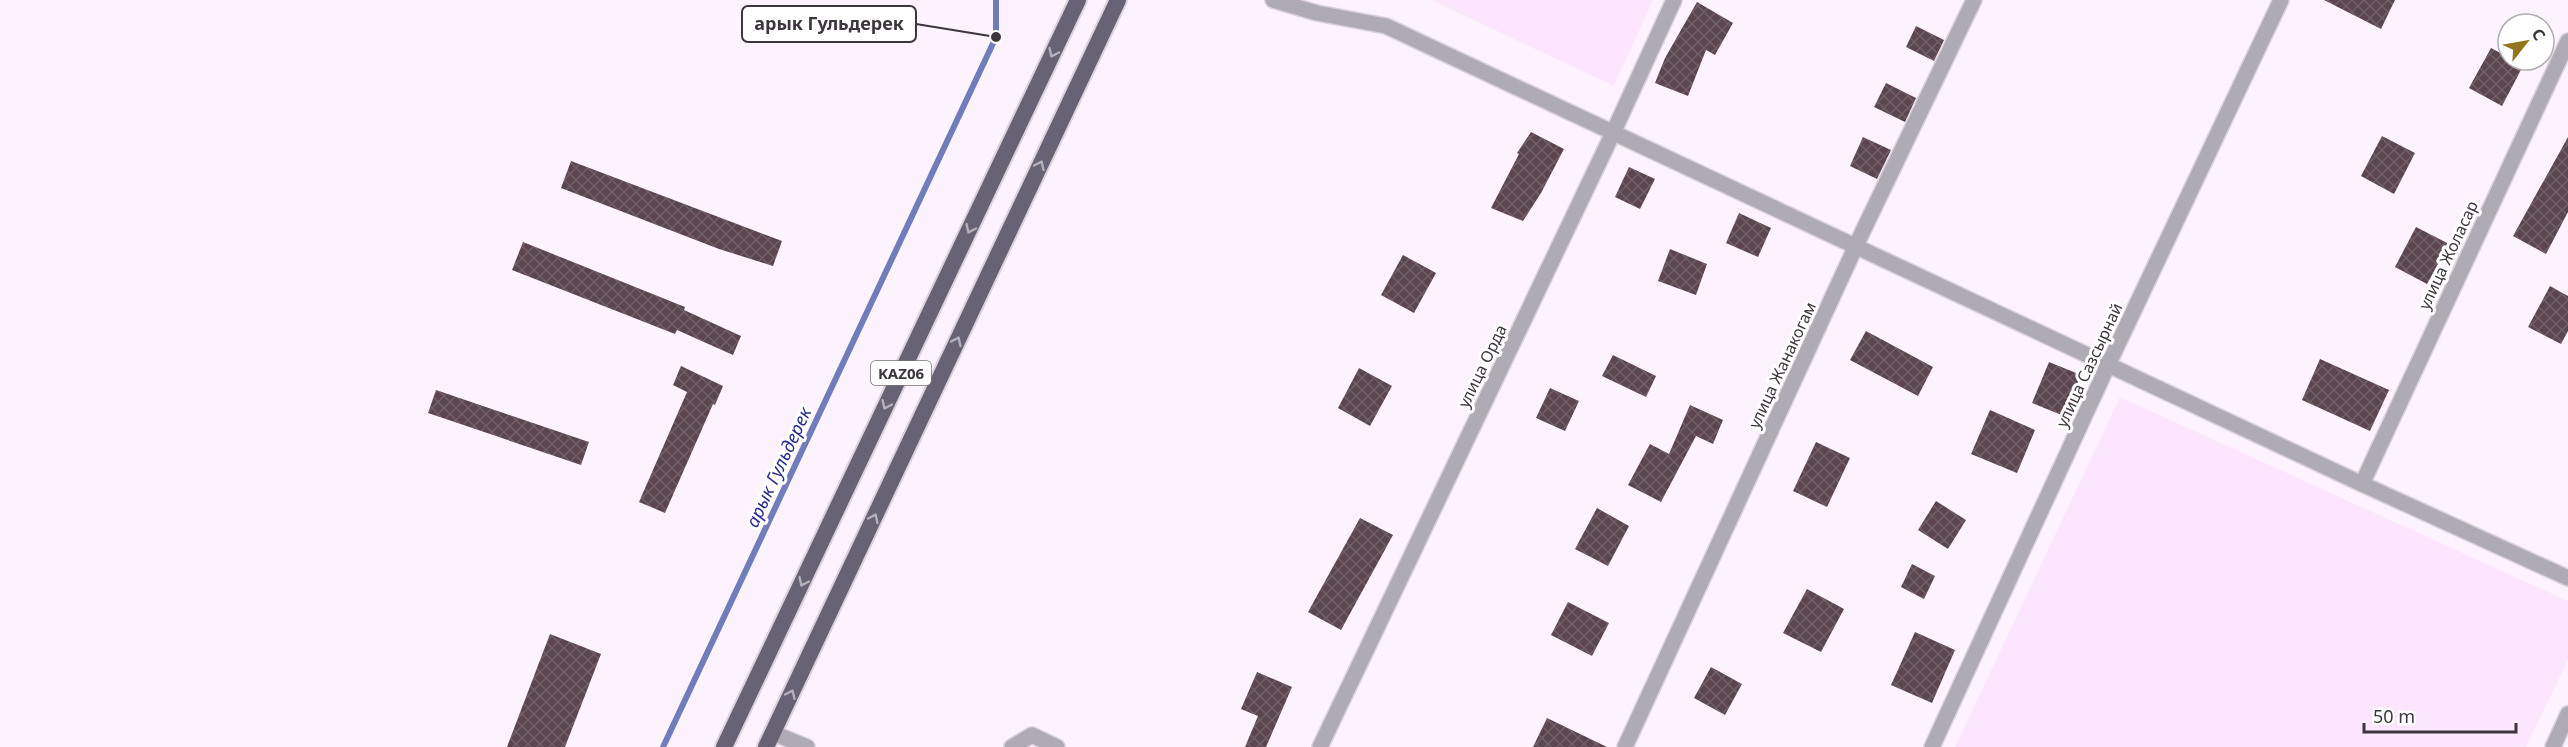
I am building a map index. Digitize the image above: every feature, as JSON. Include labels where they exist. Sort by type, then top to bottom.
[{"type":"highway","name":"KАZ06","points":[[724,747],[1078,0]]},
{"type":"highway","name":"KАZ06","points":[[770,740],[1118,0]]},
{"type":"street","points":[[1273,0],[1317,13],[1386,26],[2362,484],[2568,578]]},
{"type":"street","name":"улица Орда","points":[[1320,747],[1613,133],[1674,0]]},
{"type":"street","name":"улица Жанакогам","points":[[1625,747],[1856,247],[1974,0]]},
{"type":"street","name":"улица Сазсырнай","points":[[1932,747],[2108,365],[2281,0]]},
{"type":"street","name":"улица Жоласар","points":[[2362,484],[2568,41]]},
{"type":"street","points":[[2553,747],[2568,714]]},
{"type":"street","points":[[1012,747],[1032,735],[1057,747]]},
{"type":"street","points":[[770,740],[807,747]]},
{"type":"shaded area","points":[[1431,0],[1653,0],[1614,86]]},
{"type":"shaded area","points":[[2120,397],[2568,601],[2568,660],[2526,747],[1955,747]]},
{"type":"building","points":[[2324,0],[2395,0],[2381,29]]},
{"type":"building","points":[[1697,2],[1733,23],[1715,55],[1706,50],[1688,96],[1655,83],[1665,58]]},
{"type":"building","points":[[1916,26],[1944,40],[1934,61],[1906,47]]},
{"type":"building","points":[[2491,48],[2496,51],[2496,72],[2520,72],[2502,106],[2469,88]]},
{"type":"building","points":[[1886,83],[1916,98],[1905,122],[1874,107]]},
{"type":"building","points":[[1531,132],[1564,149],[1523,221],[1491,208],[1519,154],[1517,153]]},
{"type":"building","points":[[2382,136],[2415,153],[2394,194],[2361,176]]},
{"type":"building","points":[[1863,137],[1891,150],[1877,179],[1850,166]]},
{"type":"building","points":[[2568,137],[2568,212],[2546,254],[2513,236]]},
{"type":"building","points":[[571,161],[782,241],[773,266],[719,249],[561,188]]},
{"type":"building","points":[[1629,167],[1655,179],[1640,209],[1615,197]]},
{"type":"building","points":[[1739,213],[1771,228],[1758,257],[1726,243]]},
{"type":"building","points":[[2416,227],[2449,244],[2427,284],[2395,267]]},
{"type":"building","points":[[523,242],[685,307],[684,310],[741,336],[733,355],[677,330],[675,334],[512,270]]},
{"type":"building","points":[[1670,249],[1707,264],[1696,295],[1658,281]]},
{"type":"building","points":[[1403,255],[1436,273],[1414,313],[1381,295]]},
{"type":"building","points":[[2550,286],[2568,296],[2568,331],[2561,344],[2528,327]]},
{"type":"building","points":[[1866,331],[1933,367],[1918,396],[1850,360]]},
{"type":"building","points":[[1613,355],[1656,376],[1646,397],[1602,376]]},
{"type":"building","points":[[2320,359],[2389,390],[2370,431],[2302,400]]},
{"type":"building","points":[[2049,362],[2081,375],[2064,416],[2032,403]]},
{"type":"building","points":[[681,366],[723,386],[665,513],[639,502],[687,392],[673,385]]},
{"type":"building","points":[[1359,368],[1392,386],[1370,426],[1338,408]]},
{"type":"building","points":[[1550,388],[1579,401],[1565,431],[1536,418]]},
{"type":"building","points":[[436,390],[589,442],[581,465],[428,413]]},
{"type":"building","points":[[1690,405],[1723,420],[1713,444],[1696,436],[1661,502],[1628,485],[1650,444],[1669,454]]},
{"type":"building","points":[[1990,410],[2035,430],[2017,473],[1971,454]]},
{"type":"building","points":[[1816,442],[1850,458],[1827,507],[1793,491]]},
{"type":"building","points":[[1936,501],[1966,520],[1948,549],[1918,530]]},
{"type":"building","points":[[1597,508],[1629,526],[1608,566],[1575,549]]},
{"type":"building","points":[[1360,518],[1393,535],[1341,630],[1308,612]]},
{"type":"building","points":[[1912,564],[1935,576],[1924,599],[1901,587]]},
{"type":"building","points":[[1807,589],[1844,609],[1821,652],[1783,633]]},
{"type":"building","points":[[1568,602],[1609,623],[1592,656],[1551,635]]},
{"type":"building","points":[[1915,632],[1955,650],[1932,703],[1891,685]]},
{"type":"building","points":[[550,634],[601,654],[565,747],[507,747]]},
{"type":"building","points":[[1711,667],[1742,684],[1725,715],[1694,698]]},
{"type":"building","points":[[1257,672],[1292,687],[1266,747],[1245,747],[1258,716],[1241,709]]},
{"type":"building","points":[[1547,718],[1607,747],[1533,747]]},
{"type":"waterway","name":"арык Гульдерек","points":[[663,747],[996,37],[996,0]]},
{"type":"place","name":"арык Гульдерек","points":[[996,37]]}]
